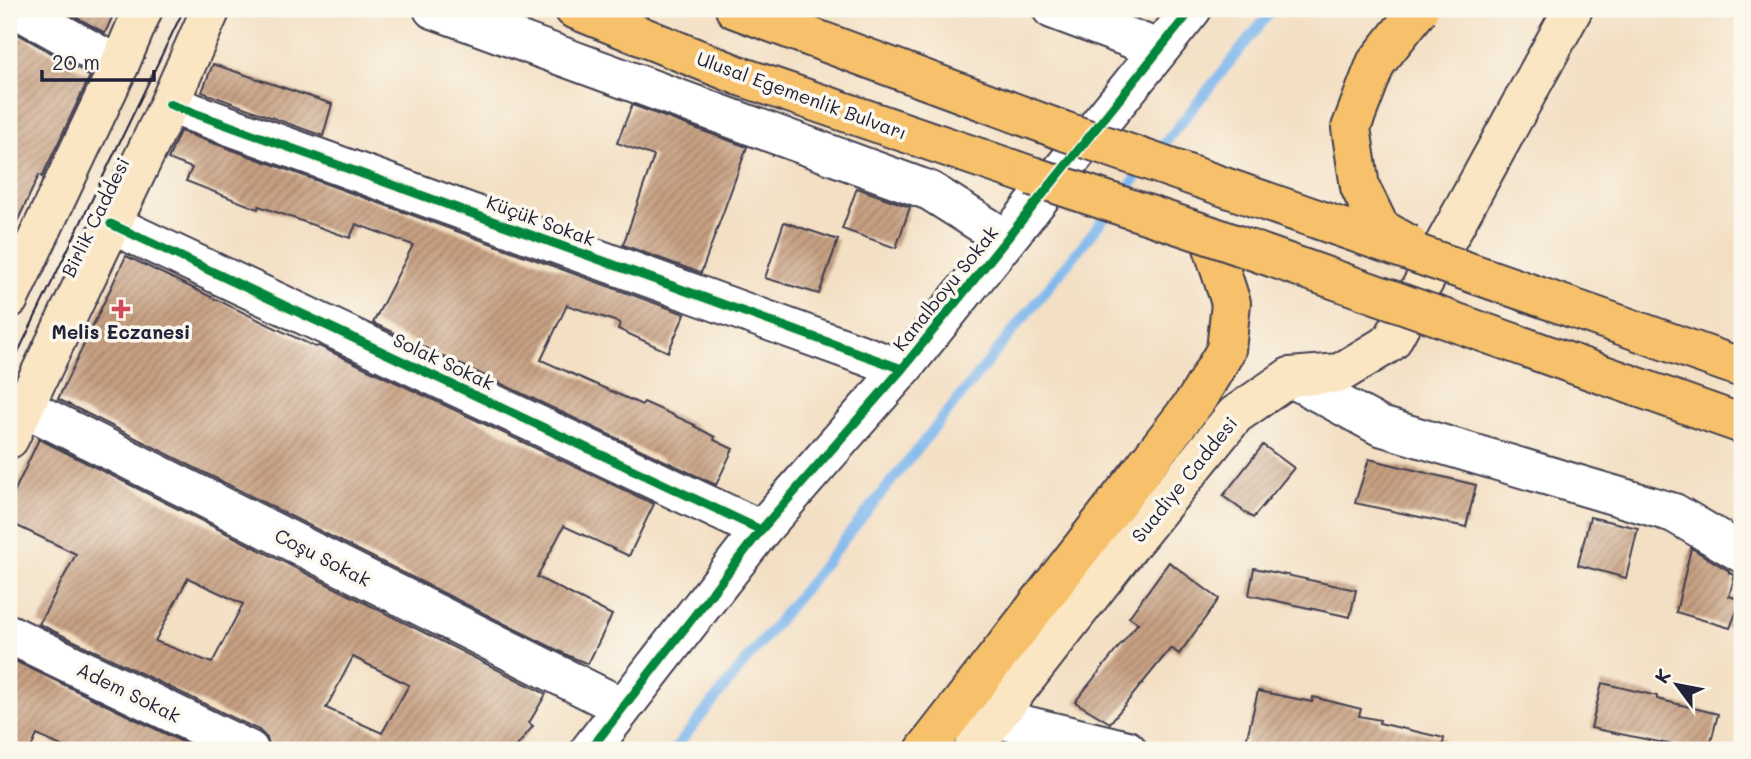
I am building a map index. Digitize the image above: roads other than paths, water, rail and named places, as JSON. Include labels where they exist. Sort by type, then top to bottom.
[{"type":"main road","points":[[9,299],[119,66],[143,9]]},
{"type":"main road","name":"Birlik Caddesi","points":[[16,423],[169,104],[211,9]]},
{"type":"main road","name":"Ulusal Egemenlik Bulvarı","points":[[574,9],[740,76],[1209,235],[1742,424]]},
{"type":"main road","points":[[735,9],[1061,130],[1742,368]]},
{"type":"main road","points":[[1419,9],[1376,63],[1351,128],[1360,187],[1380,228],[1443,264]]},
{"type":"main road","points":[[1290,377],[1340,373],[1391,342],[1573,9]]},
{"type":"main road","points":[[925,750],[1197,399],[1226,349],[1231,303],[1209,235]]},
{"type":"main road","name":"Suadiye Caddesi","points":[[973,750],[1126,550],[1235,415],[1290,377]]},
{"type":"street","points":[[17,9],[119,66]]},
{"type":"street","points":[[433,9],[930,191],[1006,239]]},
{"type":"street","points":[[1052,9],[1159,49]]},
{"type":"street","name":"Kanalboyu Sokak","points":[[590,750],[761,530],[902,369],[1192,9]]},
{"type":"street","name":"Küçük Sokak","points":[[169,104],[902,369]]},
{"type":"street","name":"Solak Sokak","points":[[111,224],[761,530]]},
{"type":"street","points":[[1290,377],[1380,426],[1674,513],[1742,552]]},
{"type":"street","name":"Coşu Sokak","points":[[16,423],[622,707]]},
{"type":"street","name":"Adem Sokak","points":[[9,634],[249,750]]},
{"type":"street","points":[[995,718],[1127,750]]},
{"type":"waterway","points":[[1155,155],[1273,9]]},
{"type":"waterway","points":[[1120,198],[1145,167]]},
{"type":"waterway","points":[[674,750],[1110,211]]},
{"type":"tram line","points":[[9,371],[184,9]]},
{"type":"place","name":"Melis Eczanesi","points":[[121,309]]}]
